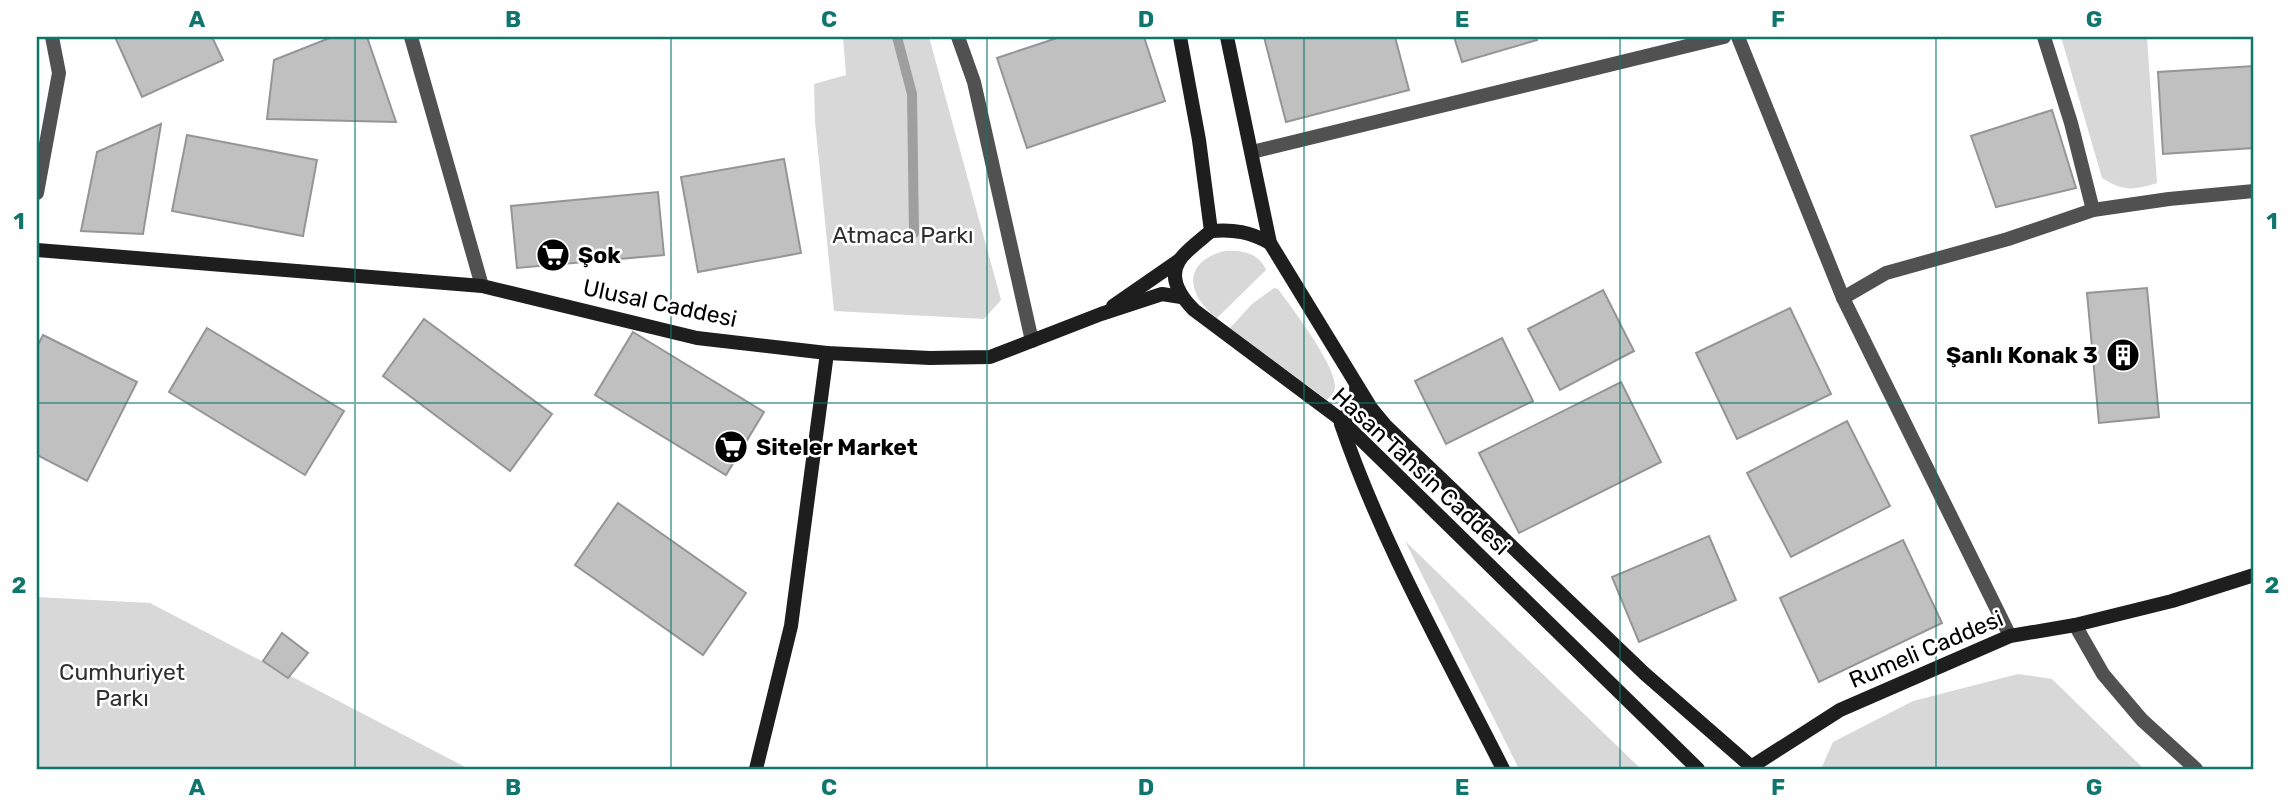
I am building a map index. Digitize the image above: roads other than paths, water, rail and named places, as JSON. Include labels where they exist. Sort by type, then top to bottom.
[{"type":"street","points":[[37,193],[58,73],[52,37]]},
{"type":"street","points":[[411,37],[482,286]]},
{"type":"street","points":[[958,37],[974,82],[1032,341]]},
{"type":"street","points":[[1180,37],[1199,140],[1211,231]]},
{"type":"street","name":"Hasan Tahsin Caddesi","points":[[1227,37],[1270,243],[1355,384],[1385,425],[1645,674],[1752,768]]},
{"type":"street","points":[[1252,152],[1724,37]]},
{"type":"street","points":[[1738,37],[1843,298],[2010,636]]},
{"type":"street","points":[[2044,37],[2071,123],[2093,210]]},
{"type":"street","points":[[1843,298],[1886,273],[2008,239],[2093,210],[2254,191]]},
{"type":"street","points":[[1101,314],[1178,261],[1211,231],[1231,230],[1253,234],[1270,243]]},
{"type":"street","name":"Ulusal Caddesi","points":[[37,250],[482,286],[696,338],[827,353],[930,358],[990,357],[1101,314]]},
{"type":"street","points":[[1101,314],[1162,295],[1181,297],[1175,279],[1178,261]]},
{"type":"street","name":"Hasan Tahsin Caddesi","points":[[1181,297],[1194,310],[1339,419],[1698,769]]},
{"type":"street","points":[[756,769],[791,626],[827,353]]},
{"type":"street","points":[[1355,384],[1358,402],[1350,414],[1339,419],[1359,478],[1383,533],[1503,769]]},
{"type":"street","name":"Rumeli Caddesi","points":[[1752,768],[1840,710],[2010,636],[2074,625],[2172,601],[2254,575]]},
{"type":"street","points":[[2074,625],[2103,674],[2142,720],[2196,769]]},
{"type":"waterway","points":[[897,37],[912,94],[914,233]]},
{"type":"place","name":"Şok","points":[[553,255]]},
{"type":"place","name":"Şanlı Konak 3","points":[[2123,355]]},
{"type":"place","name":"Siteler Market","points":[[731,447]]},
{"type":"park label","name":"Atmaca Parkı","points":[[903,235]]},
{"type":"park label","name":"Cumhuriyet Parkı","points":[[122,685]]}]
